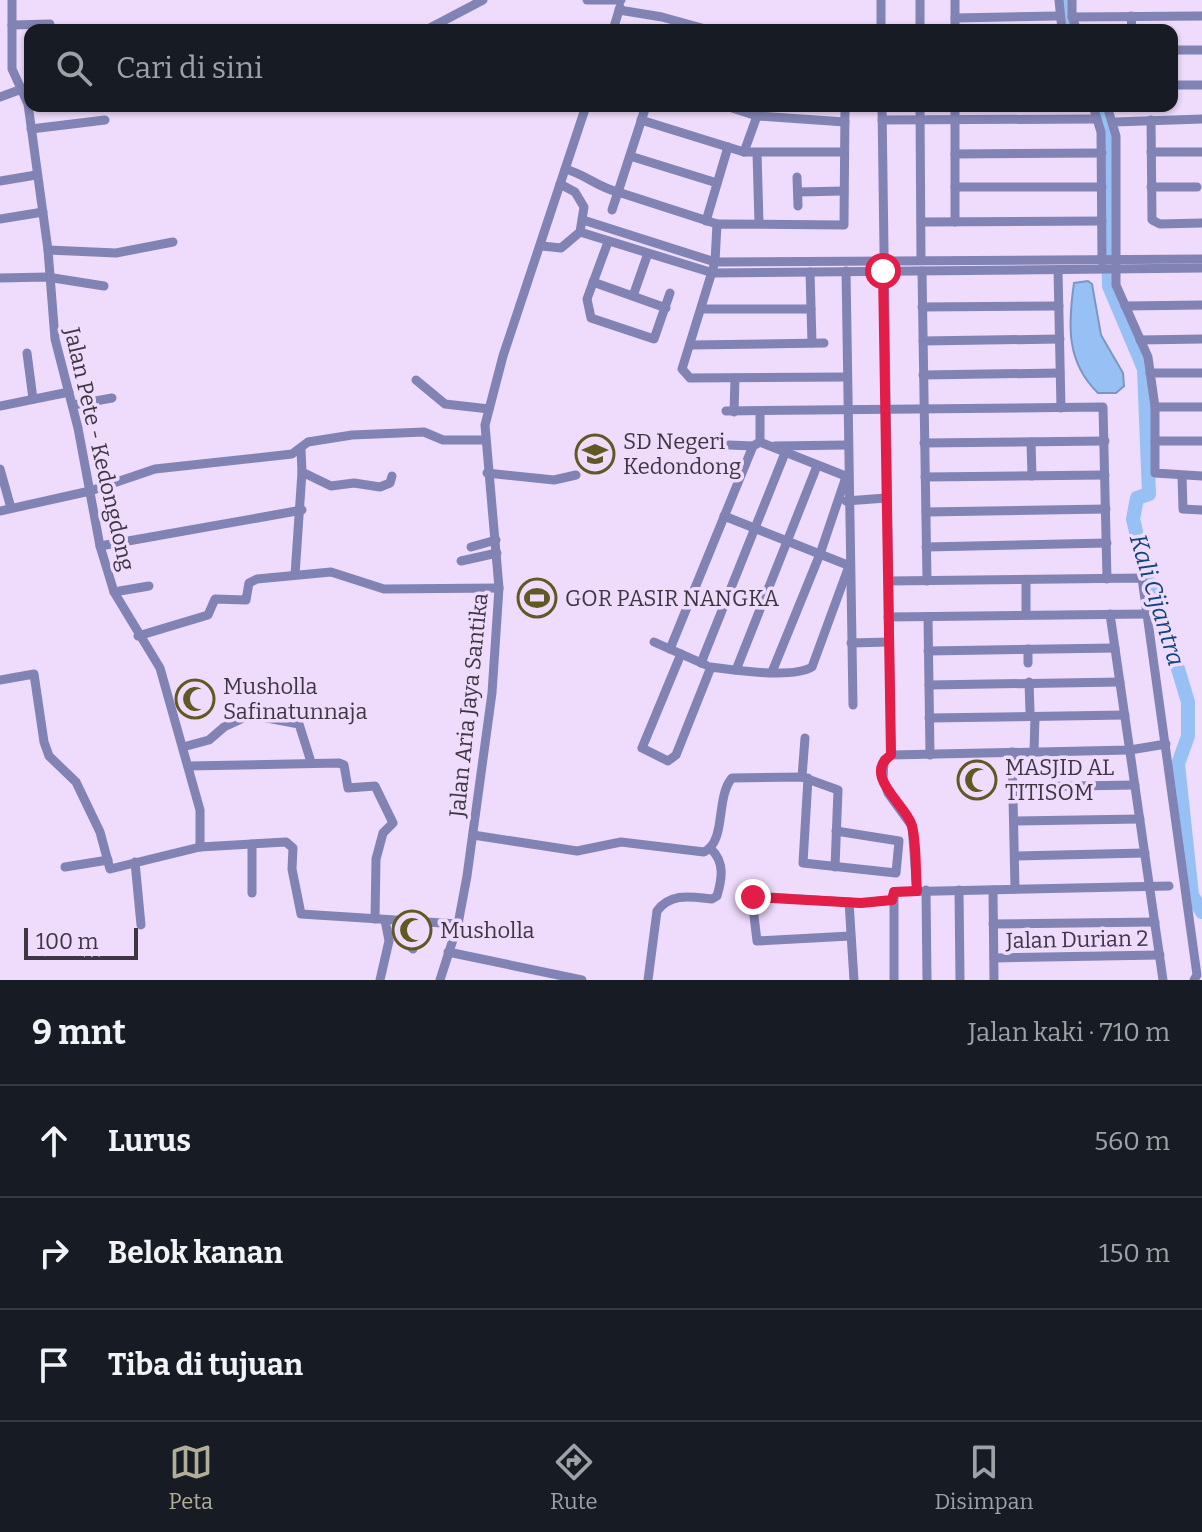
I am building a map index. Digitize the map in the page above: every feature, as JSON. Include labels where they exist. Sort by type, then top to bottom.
[{"type":"street","name":"Jalan Pete - Kedongdong","points":[[12,0],[12,69],[24,83]]},
{"type":"street","points":[[437,24],[483,0]]},
{"type":"street","points":[[587,0],[621,3],[687,24]]},
{"type":"street","points":[[881,0],[881,24]]},
{"type":"street","points":[[920,0],[920,24]]},
{"type":"street","points":[[955,0],[955,24]]},
{"type":"street","points":[[1059,0],[1060,24]]},
{"type":"street","points":[[1072,0],[1075,24]]},
{"type":"street","points":[[615,24],[621,3]]},
{"type":"street","points":[[955,18],[1058,16]]},
{"type":"street","points":[[1131,16],[1132,24]]},
{"type":"street","points":[[1072,17],[1202,16]]},
{"type":"street","points":[[0,18],[12,22],[50,24]]},
{"type":"street","points":[[1178,50],[1202,50]]},
{"type":"street","points":[[1178,85],[1202,85]]},
{"type":"street","points":[[0,97],[24,88]]},
{"type":"street","name":"Jalan Pete - Kedongdong","points":[[29,112],[48,250],[47,277],[55,339],[73,405],[100,546],[114,592],[138,636],[156,659],[200,810],[200,847]]},
{"type":"street","name":"Jalan Aria Jaya Santika","points":[[440,980],[458,924],[492,693],[499,588],[485,440],[489,409],[584,112]]},
{"type":"street","points":[[612,210],[644,112]]},
{"type":"street","points":[[745,112],[757,116],[845,122]]},
{"type":"street","points":[[800,112],[800,117]]},
{"type":"street","points":[[844,237],[845,112]]},
{"type":"street","points":[[882,112],[891,755]]},
{"type":"street","points":[[920,112],[927,581]]},
{"type":"street","points":[[955,112],[955,222]]},
{"type":"street","points":[[1095,112],[1102,153],[1102,221],[1109,264],[1150,373],[1155,407],[1156,475],[1202,476]]},
{"type":"street","points":[[1109,264],[1114,122],[1110,112]]},
{"type":"street","points":[[1132,112],[1132,120]]},
{"type":"street","points":[[744,152],[757,116]]},
{"type":"street","points":[[882,120],[1097,119]]},
{"type":"street","points":[[1114,122],[1202,119]]},
{"type":"street","points":[[31,129],[105,120]]},
{"type":"street","points":[[641,120],[744,152],[844,152]]},
{"type":"street","points":[[1151,120],[1154,223],[1202,223]]},
{"type":"street","points":[[706,221],[728,147]]},
{"type":"street","points":[[1151,152],[1202,152]]},
{"type":"street","points":[[757,153],[759,223]]},
{"type":"street","points":[[955,154],[1102,153]]},
{"type":"street","points":[[630,156],[717,183]]},
{"type":"street","points":[[565,169],[585,174],[593,183],[717,224],[844,225]]},
{"type":"street","points":[[0,181],[36,175]]},
{"type":"street","points":[[797,177],[798,206]]},
{"type":"street","points":[[542,246],[561,248],[580,232],[584,207],[579,196],[560,184]]},
{"type":"street","points":[[955,187],[1102,187]]},
{"type":"street","points":[[1151,187],[1197,187]]},
{"type":"street","points":[[798,192],[844,191]]},
{"type":"street","points":[[0,219],[43,212]]},
{"type":"street","points":[[583,220],[714,268],[1109,264],[1202,259]]},
{"type":"street","points":[[921,222],[1102,221]]},
{"type":"street","points":[[717,224],[714,268],[682,369],[688,378],[847,377]]},
{"type":"street","points":[[580,232],[647,256],[714,268],[810,272],[882,266]]},
{"type":"street","points":[[48,250],[116,253],[173,242]]},
{"type":"street","points":[[608,242],[587,299],[593,318],[653,339],[670,293]]},
{"type":"street","points":[[633,296],[647,256]]},
{"type":"street","points":[[921,266],[1058,270],[1109,264],[1202,268]]},
{"type":"street","points":[[1058,270],[1061,408]]},
{"type":"street","points":[[772,672],[843,501],[847,477],[846,271]]},
{"type":"street","points":[[810,272],[812,343]]},
{"type":"street","points":[[0,278],[47,277],[104,286]]},
{"type":"street","points":[[593,282],[666,308]]},
{"type":"street","points":[[1125,306],[1202,305]]},
{"type":"street","points":[[922,307],[1059,306]]},
{"type":"street","points":[[701,309],[811,309]]},
{"type":"street","points":[[923,341],[1060,339]]},
{"type":"street","points":[[1140,340],[1202,339]]},
{"type":"street","points":[[690,345],[824,343]]},
{"type":"street","points":[[27,353],[33,399]]},
{"type":"street","points":[[923,375],[1060,373]]},
{"type":"street","points":[[1150,373],[1202,373]]},
{"type":"street","points":[[735,378],[730,411],[1103,407],[1107,579]]},
{"type":"street","points":[[416,380],[445,404],[489,409]]},
{"type":"street","points":[[0,406],[69,392]]},
{"type":"street","points":[[73,405],[112,398]]},
{"type":"street","points":[[1155,407],[1202,407]]},
{"type":"street","points":[[670,649],[724,516],[760,445],[760,412]]},
{"type":"street","points":[[0,511],[90,491],[155,469],[206,461],[276,457],[301,450],[308,442],[352,435],[424,432],[443,440],[485,440]]},
{"type":"street","points":[[924,443],[1105,441]]},
{"type":"street","points":[[1155,441],[1202,441]]},
{"type":"street","points":[[1031,442],[1032,476]]},
{"type":"street","points":[[729,445],[847,445]]},
{"type":"street","points":[[760,445],[847,477]]},
{"type":"street","points":[[295,575],[302,510],[301,450]]},
{"type":"street","points":[[681,654],[643,751],[668,761],[673,760],[755,528],[785,453]]},
{"type":"street","points":[[736,670],[817,466]]},
{"type":"street","points":[[0,469],[11,508]]},
{"type":"street","points":[[302,472],[327,485],[342,487],[354,483],[380,487],[390,483],[392,476]]},
{"type":"street","points":[[487,473],[554,480],[576,475]]},
{"type":"street","points":[[925,477],[1105,475]]},
{"type":"street","points":[[1182,476],[1183,509],[1202,510]]},
{"type":"street","points":[[843,501],[886,498]]},
{"type":"street","points":[[843,501],[849,566],[853,705]]},
{"type":"street","points":[[926,512],[1106,509]]},
{"type":"street","points":[[100,546],[302,510]]},
{"type":"street","points":[[724,516],[849,566]]},
{"type":"street","points":[[471,547],[496,540]]},
{"type":"street","points":[[926,547],[1107,543]]},
{"type":"street","points":[[461,561],[497,553]]},
{"type":"street","points":[[654,642],[706,665],[736,670],[805,671],[812,667],[849,566]]},
{"type":"street","points":[[138,636],[208,615],[215,599],[246,600],[249,583],[254,580],[339,573],[384,589],[499,588]]},
{"type":"street","points":[[888,581],[1141,577],[1197,975],[1194,980]]},
{"type":"street","points":[[1026,580],[1026,614]]},
{"type":"street","points":[[114,592],[149,586]]},
{"type":"street","points":[[1110,614],[1163,980]]},
{"type":"street","points":[[888,617],[1146,614]]},
{"type":"street","points":[[928,617],[930,755]]},
{"type":"street","points":[[851,643],[889,642]]},
{"type":"street","points":[[928,651],[1115,648]]},
{"type":"street","points":[[1028,649],[1028,663]]},
{"type":"street","points":[[0,680],[34,674],[49,756],[76,782],[100,832],[110,869],[200,847],[286,842],[292,846],[301,914],[458,924]]},
{"type":"street","points":[[1029,682],[1034,752]]},
{"type":"street","points":[[929,685],[1120,682]]},
{"type":"street","points":[[929,718],[1033,714],[1125,715]]},
{"type":"street","points":[[183,747],[209,740],[224,727],[250,715],[274,717],[299,724],[311,762]]},
{"type":"street","points":[[805,738],[802,862],[894,874],[900,842],[836,831]]},
{"type":"street","points":[[927,980],[921,891],[912,826],[883,779],[884,760],[891,755],[1130,750],[1166,744]]},
{"type":"street","points":[[1012,752],[1015,889]]},
{"type":"street","points":[[188,766],[342,763],[350,789],[375,786],[392,818],[391,828],[383,833],[376,859],[380,920],[389,941],[380,980]]},
{"type":"street","points":[[473,835],[577,851],[621,842],[704,852],[711,849],[717,833],[721,797],[730,780],[769,775],[805,777],[838,790],[835,867]]},
{"type":"street","points":[[1013,787],[1135,785]]},
{"type":"street","points":[[1014,821],[1140,819]]},
{"type":"street","points":[[252,844],[252,893]]},
{"type":"street","points":[[648,980],[657,911],[663,902],[674,898],[712,899],[717,896],[722,869],[719,856],[711,849]]},
{"type":"street","points":[[1015,856],[1145,853]]},
{"type":"street","points":[[65,867],[108,860]]},
{"type":"street","points":[[135,862],[141,925]]},
{"type":"street","points":[[894,980],[894,892],[1169,886]]},
{"type":"street","points":[[959,890],[960,980]]},
{"type":"street","points":[[993,890],[994,980]]},
{"type":"street","points":[[850,936],[757,941],[752,899],[756,896],[849,902],[892,900]]},
{"type":"street","points":[[849,902],[854,980]]},
{"type":"street","points":[[402,921],[402,938],[413,949]]},
{"type":"street","points":[[993,924],[1155,922]]},
{"type":"street","points":[[448,952],[582,980]]},
{"type":"street","name":"Jalan Durian 2","points":[[994,958],[1160,955]]},
{"type":"water","points":[[1088,281],[1092,284],[1101,335],[1123,373],[1124,386],[1116,393],[1098,393],[1080,369],[1075,356],[1071,328],[1074,283]]},
{"type":"waterway","name":"Kali Cijantra","points":[[1065,0],[1067,24]]},
{"type":"waterway","name":"Kali Cijantra","points":[[1102,112],[1107,137],[1109,286],[1144,369],[1149,494],[1137,498],[1133,519],[1149,586],[1160,609],[1188,702],[1188,736],[1178,764],[1192,895],[1202,912]]},
{"type":"place","name":"SD Negeri Kedondong","points":[[595,454]]},
{"type":"place","name":"GOR PASIR NANGKA","points":[[537,598]]},
{"type":"place","name":"Musholla Safinatunnaja","points":[[195,699]]},
{"type":"place","name":"MASJID AL TITISOM","points":[[977,780]]},
{"type":"place","name":"Musholla","points":[[412,930]]},
{"type":"route","points":[[753,897],[861,903],[892,900],[894,892],[917,891],[912,826],[888,793],[882,768],[884,760],[891,755],[883,271]]}]
